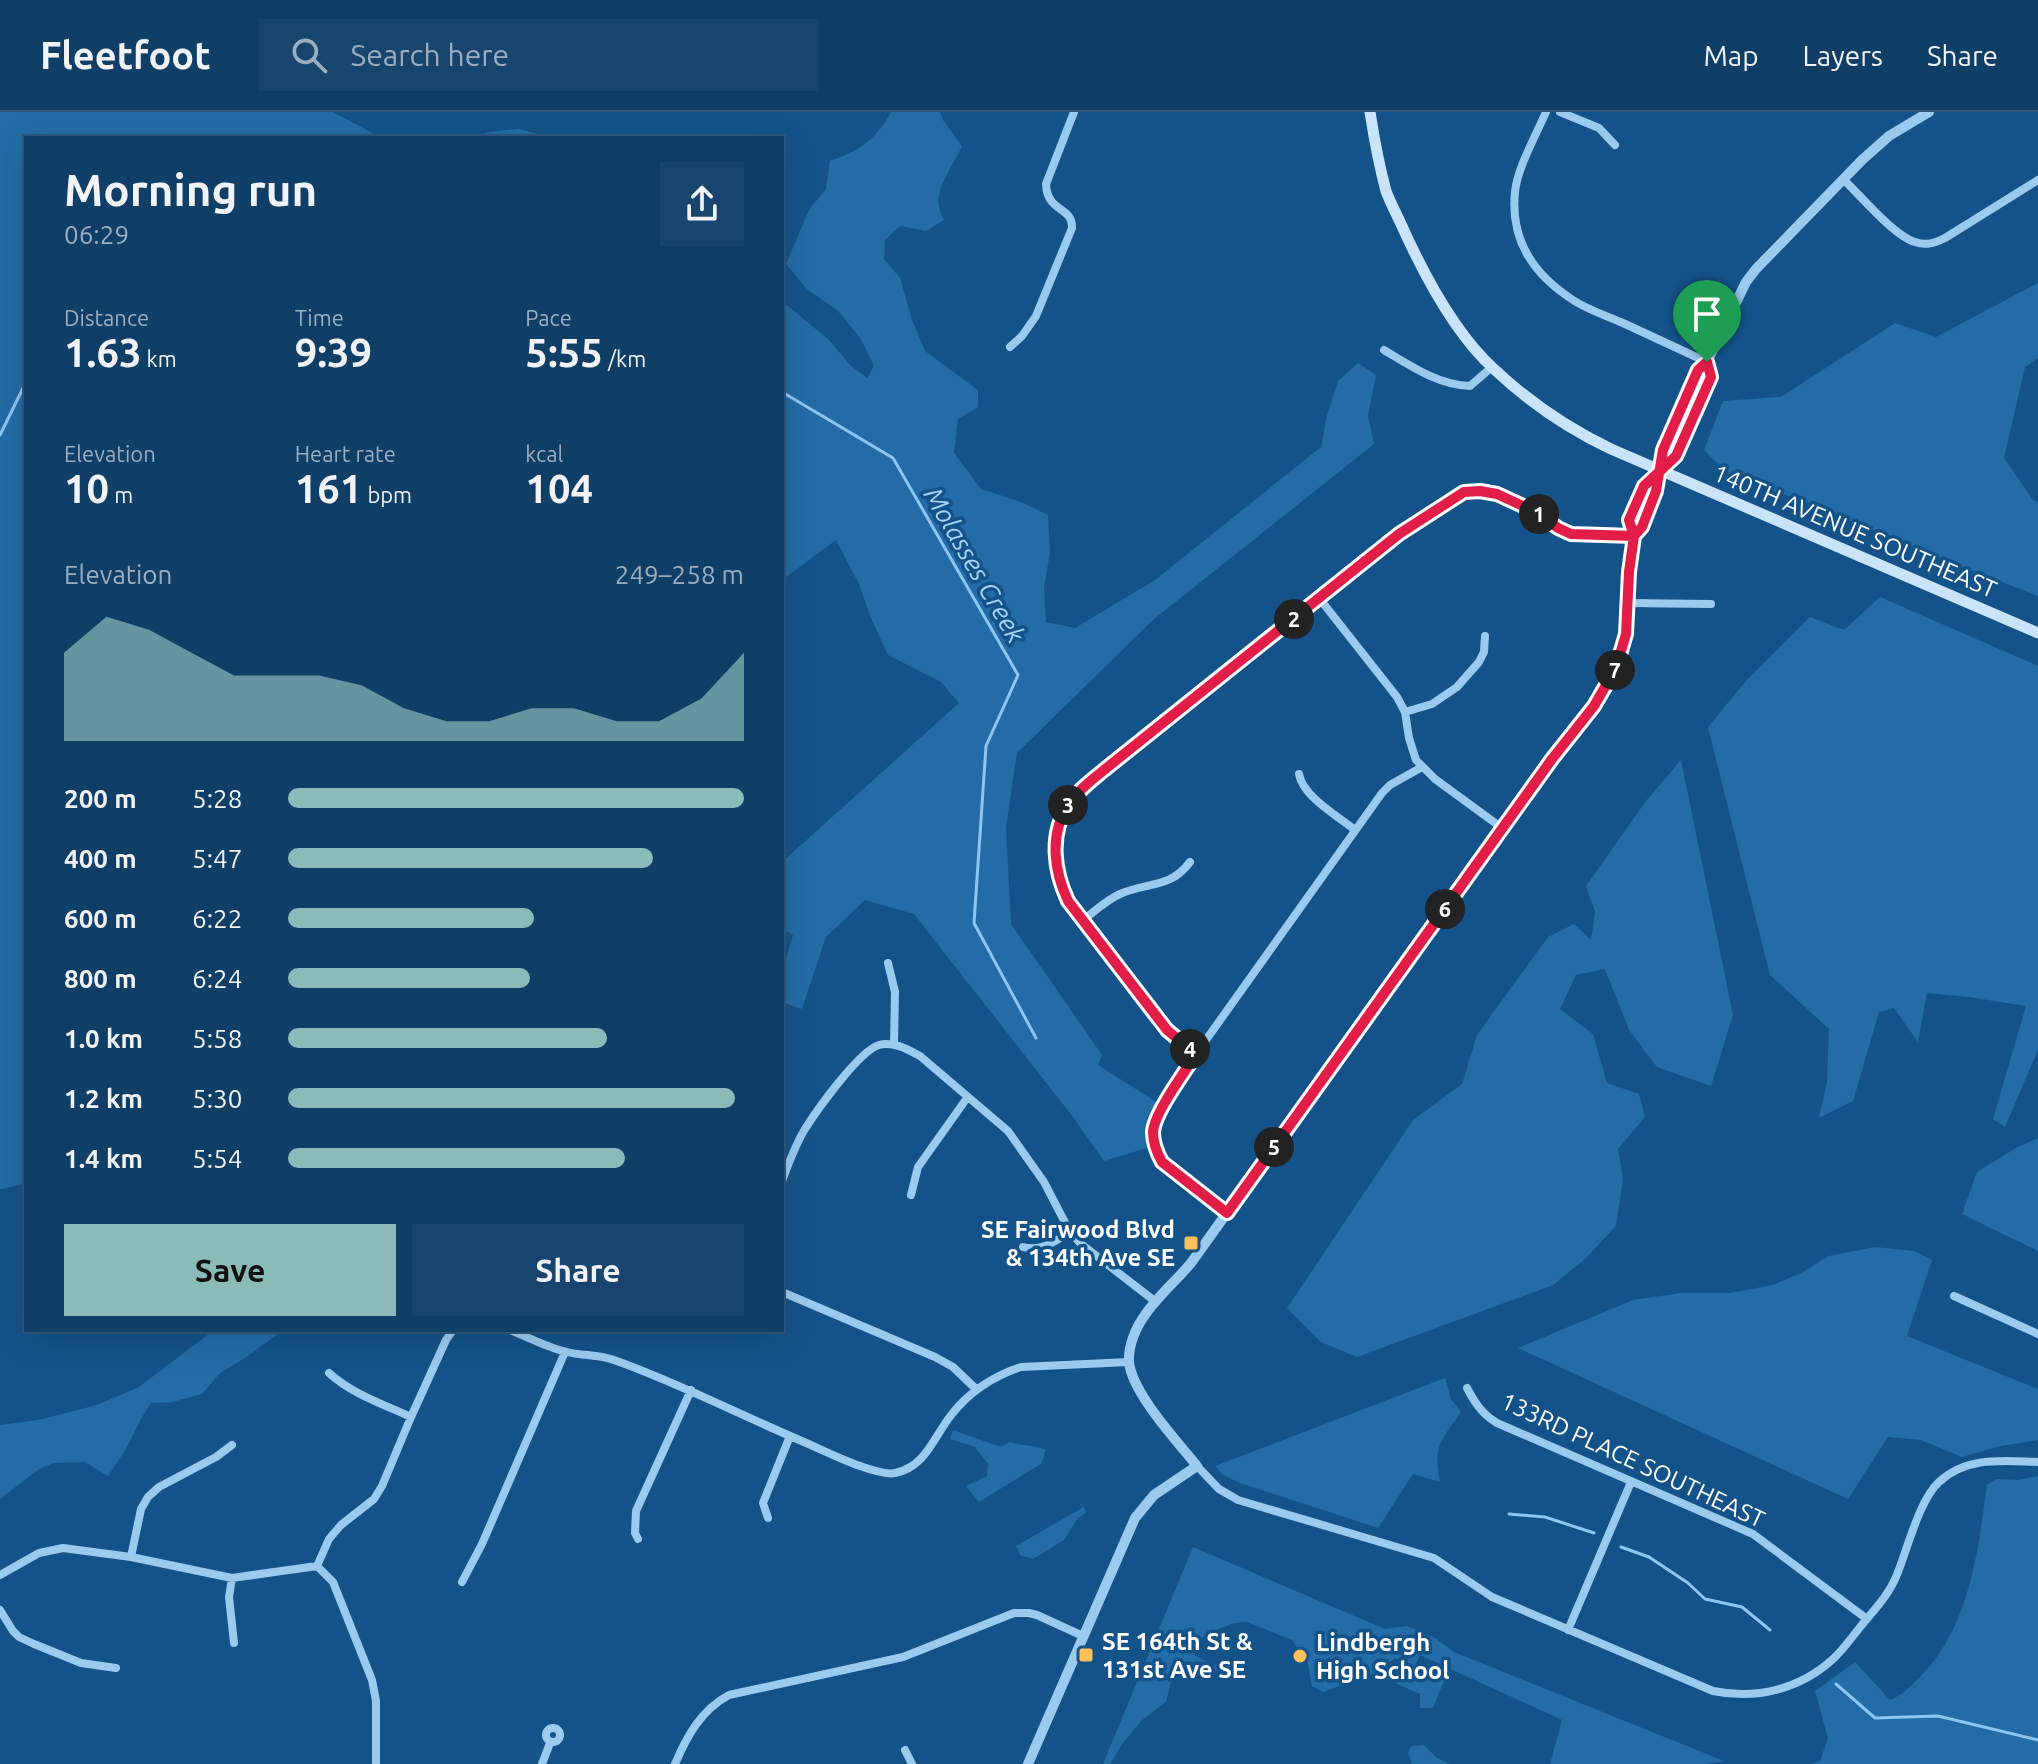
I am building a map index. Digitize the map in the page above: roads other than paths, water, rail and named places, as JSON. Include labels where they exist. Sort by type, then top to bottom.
[{"type":"main road","name":"140TH AVENUE SOUTHEAST","points":[[1370,112],[1387,193],[1441,303],[1473,346],[1525,396],[1597,442],[2038,633]]},
{"type":"street","points":[[1010,347],[1036,316],[1072,228],[1070,216],[1050,202],[1046,184],[1074,112]]},
{"type":"street","points":[[1546,112],[1515,191],[1518,229],[1534,267],[1575,301],[1707,362]]},
{"type":"street","points":[[1560,112],[1599,128],[1615,145]]},
{"type":"street","points":[[1929,112],[1889,136],[1843,179],[1746,282],[1707,362],[1711,377],[1676,456],[1644,486],[1629,520],[1634,536],[1626,634],[1609,683],[1191,1263],[1138,1325],[1129,1362],[1133,1378],[1144,1397],[1197,1466],[1219,1489],[1238,1500],[1434,1558],[1492,1597],[1713,1691],[1733,1695],[1792,1686],[1835,1658],[1886,1597],[1924,1503],[1937,1483],[1957,1469],[1975,1462],[2038,1462]]},
{"type":"street","points":[[1843,179],[1902,236],[1916,243],[1932,244],[2038,180]]},
{"type":"street","points":[[1384,350],[1440,381],[1456,386],[1470,386],[1492,367]]},
{"type":"street","points":[[1196,1054],[1167,1030],[1082,921],[1064,892],[1056,868],[1055,850],[1064,813],[1078,792],[1399,534],[1464,492],[1497,494],[1536,512],[1571,534],[1634,536]]},
{"type":"street","points":[[1319,598],[1397,697],[1405,712],[1416,760],[1435,779],[1502,828]]},
{"type":"street","points":[[1628,603],[1711,604]]},
{"type":"street","points":[[1405,712],[1432,704],[1457,687],[1479,662],[1484,652],[1485,636]]},
{"type":"street","points":[[1227,1213],[1162,1162],[1156,1152],[1153,1129],[1158,1117],[1196,1054],[1382,793],[1422,767]]},
{"type":"street","points":[[1299,774],[1301,783],[1310,795],[1355,830]]},
{"type":"street","points":[[1082,921],[1121,894],[1171,880],[1190,862]]},
{"type":"street","points":[[888,963],[895,992],[894,1045]]},
{"type":"street","points":[[784,1177],[805,1130],[856,1061],[879,1045],[907,1049],[920,1056],[1008,1131],[1044,1182],[1070,1232],[1156,1302]]},
{"type":"street","points":[[911,1195],[918,1167],[967,1098]]},
{"type":"street","points":[[1023,1247],[1033,1250],[1043,1248],[1070,1232]]},
{"type":"street","points":[[784,1293],[935,1357],[953,1367],[976,1389]]},
{"type":"street","points":[[1954,1296],[2038,1334]]},
{"type":"street","points":[[317,1566],[329,1539],[341,1525],[374,1499],[382,1486],[452,1332]]},
{"type":"street","points":[[515,1332],[565,1352],[610,1358],[691,1390],[790,1436],[876,1471],[893,1474],[921,1460],[952,1414],[976,1389],[1006,1372],[1021,1367],[1129,1362]]},
{"type":"street","points":[[462,1582],[482,1544],[565,1352]]},
{"type":"street","points":[[329,1373],[354,1391],[411,1417]]},
{"type":"street","name":"133RD PLACE SOUTHEAST","points":[[1467,1388],[1485,1415],[1497,1423],[1753,1534],[1867,1619]]},
{"type":"street","points":[[638,1539],[635,1533],[636,1511],[691,1390]]},
{"type":"street","points":[[768,1518],[763,1503],[790,1436]]},
{"type":"street","points":[[131,1557],[141,1509],[148,1497],[159,1487],[216,1457],[232,1445]]},
{"type":"street","points":[[1028,1764],[1135,1518],[1154,1495],[1197,1466]]},
{"type":"street","points":[[1568,1630],[1631,1482]]},
{"type":"street","points":[[0,1575],[25,1559],[51,1549],[131,1557],[232,1578],[317,1566]]},
{"type":"street","points":[[317,1566],[333,1582],[372,1680],[376,1701],[376,1764]]},
{"type":"street","points":[[232,1578],[229,1597],[234,1643]]},
{"type":"street","points":[[0,1610],[19,1637],[81,1663],[116,1668]]},
{"type":"street","points":[[675,1764],[694,1725],[711,1706],[729,1695],[903,1657],[1014,1613],[1037,1615],[1083,1636]]},
{"type":"street","points":[[542,1764],[550,1743]]},
{"type":"street","points":[[905,1750],[912,1764]]},
{"type":"waterway","name":"Molasses Creek","points":[[0,435],[24,386]]},
{"type":"waterway","name":"Molasses Creek","points":[[784,393],[893,458],[1018,675],[986,746],[974,923],[1036,1038]]},
{"type":"waterway","name":"Molasses Creek","points":[[1509,1514],[1545,1517],[1594,1533]]},
{"type":"waterway","name":"Molasses Creek","points":[[1621,1547],[1649,1557],[1688,1583],[1705,1599],[1742,1607],[1770,1630]]},
{"type":"waterway","name":"Molasses Creek","points":[[1836,1684],[1875,1718],[1938,1716],[2038,1740]]},
{"type":"place","name":"SE Fairwood Blvd & 134th Ave SE","points":[[1191,1243]]},
{"type":"place","name":"SE 164th St & 131st Ave SE","points":[[1086,1655]]},
{"type":"place","name":"Lindbergh High School","points":[[1300,1656]]}]
